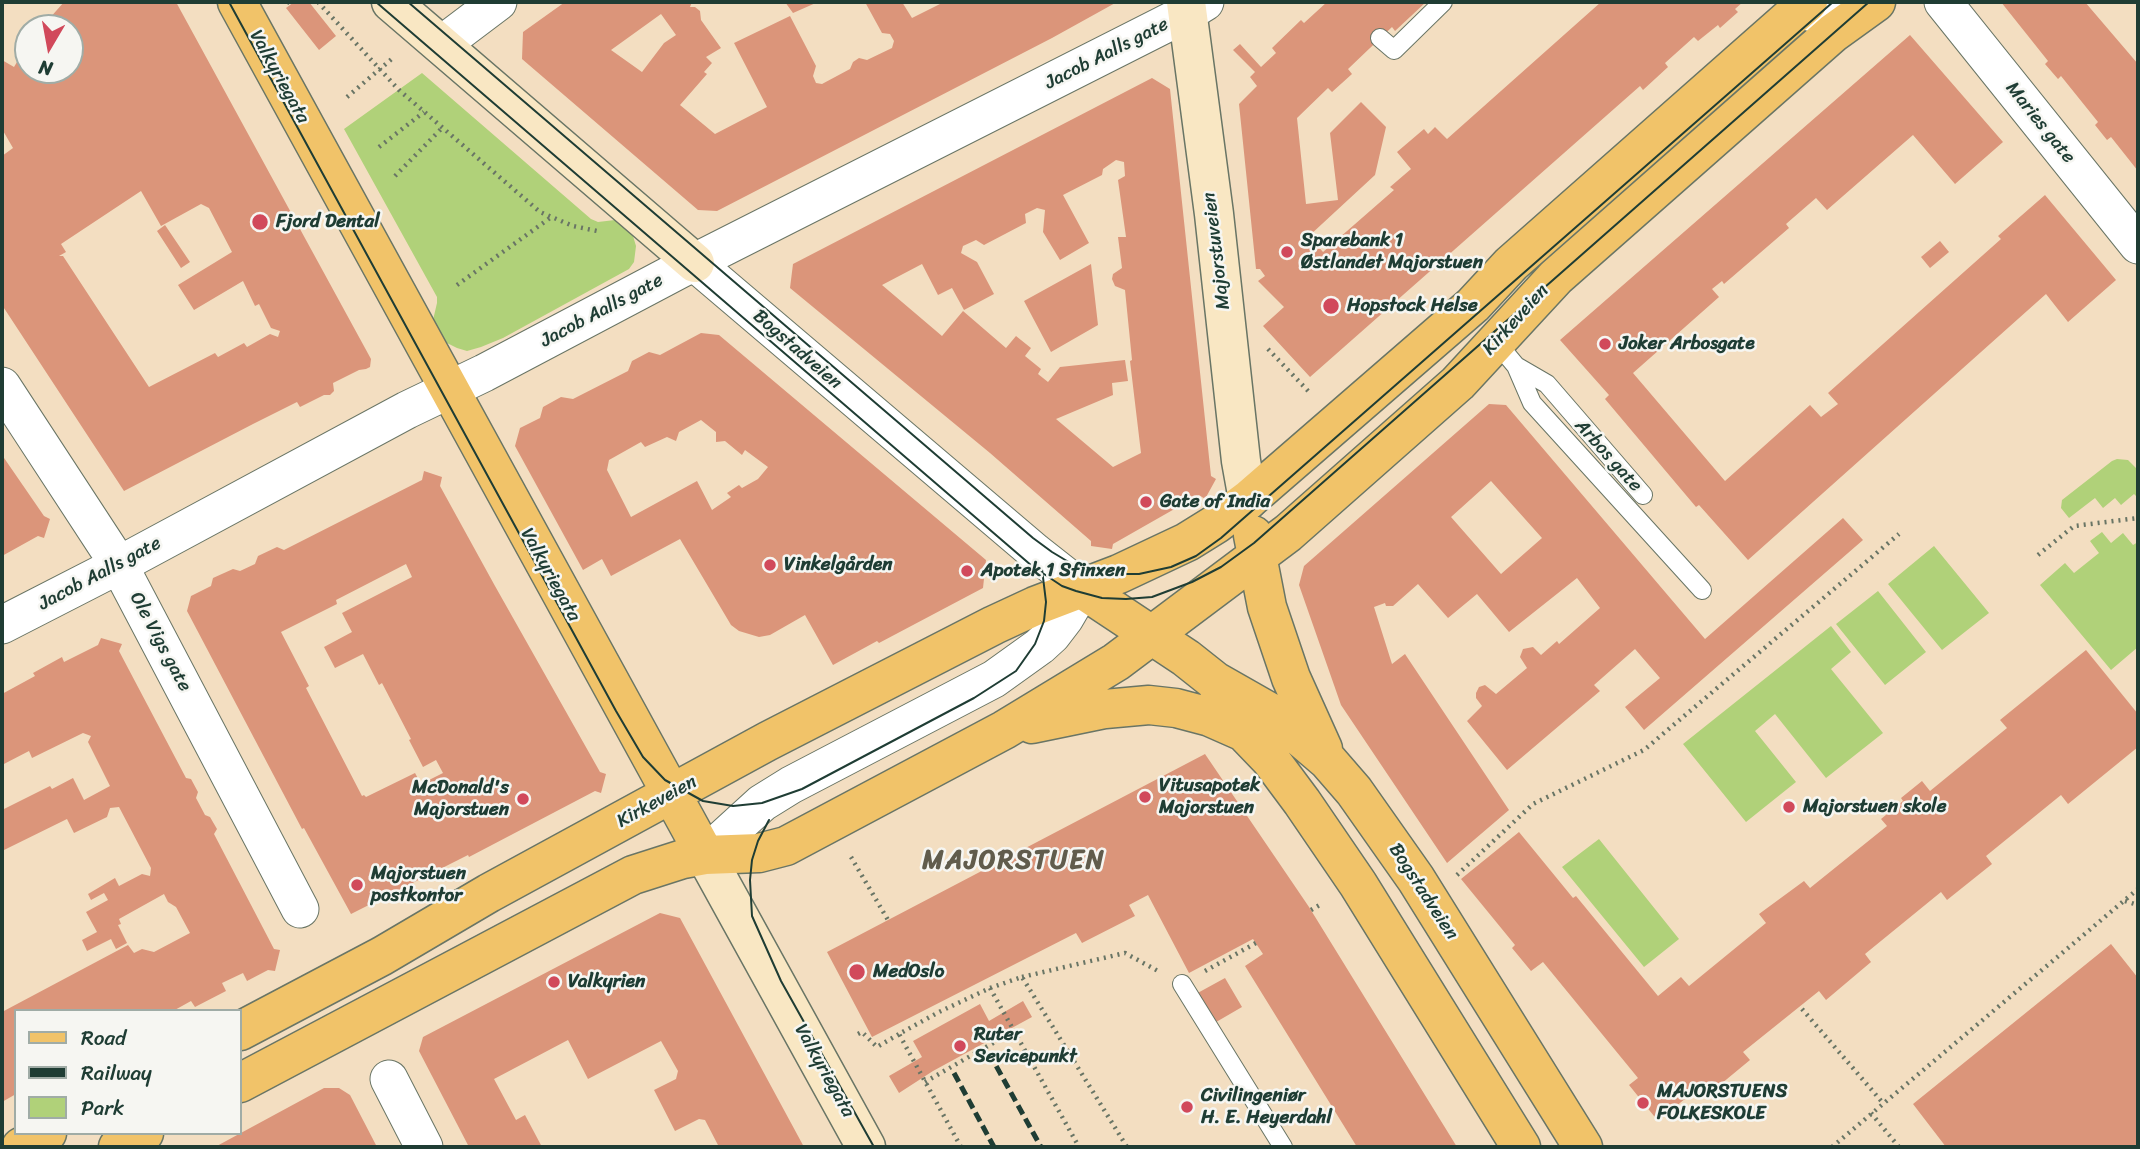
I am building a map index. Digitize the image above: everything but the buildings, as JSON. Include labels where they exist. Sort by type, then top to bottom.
[{"type":"main road","name":"Valkyriegata","points":[[237,2],[705,855]]},
{"type":"main road","name":"Kirkeveien","points":[[242,1030],[382,956],[489,893],[768,741],[994,625],[1035,606],[1119,574],[1187,542],[1248,500],[1473,305],[1511,264],[1808,2]]},
{"type":"main road","name":"Kirkeveien","points":[[1004,730],[1116,662],[1153,636],[1289,533],[1458,383],[1506,354],[1536,296],[1833,33],[1876,2]]},
{"type":"main road","points":[[1248,500],[1267,607],[1291,678],[1328,761]]},
{"type":"main road","name":"Bogstadveien","points":[[1082,589],[1215,681],[1273,714],[1328,761],[1354,791],[1416,879],[1583,1147]]},
{"type":"main road","name":"Bogstadveien","points":[[1215,681],[1244,732],[1270,759],[1358,884],[1518,1146]]},
{"type":"main road","name":"Bogstadveien","points":[[1004,730],[1105,709],[1149,705],[1210,717],[1244,732]]},
{"type":"main road","points":[[242,1082],[634,876],[683,859],[705,855],[759,853],[786,846],[1004,730]]},
{"type":"main road","points":[[21,1147],[43,1135]]},
{"type":"main road","points":[[118,1147],[140,1135]]},
{"type":"street","name":"Bogstadveien","points":[[391,2],[942,473],[1082,589]]},
{"type":"street","points":[[441,45],[498,2]]},
{"type":"street","name":"Maries gate","points":[[1943,2],[2138,245]]},
{"type":"street","name":"Jacob Aalls gate","points":[[2,625],[407,410],[1193,5]]},
{"type":"street","name":"Majorstuveien","points":[[1193,5],[1241,461],[1248,500]]},
{"type":"street","name":"Ole Vigs gate","points":[[2,386],[119,565],[300,909]]},
{"type":"street","points":[[705,855],[762,803],[994,679],[1052,635],[1082,589]]},
{"type":"street","name":"Valkyriegata","points":[[705,855],[866,1147]]},
{"type":"street","points":[[389,1079],[424,1147]]},
{"type":"lane","points":[[1380,37],[1394,50],[1443,2]]},
{"type":"lane","points":[[1473,305],[1522,276],[1833,2]]},
{"type":"lane","points":[[1506,354],[1547,384],[1643,495]]},
{"type":"lane","name":"Arbos gate","points":[[1506,354],[1532,403],[1702,590]]},
{"type":"lane","points":[[1182,984],[1283,1147]]},
{"type":"path","points":[[318,2],[399,90],[540,212],[573,226],[597,231]]},
{"type":"path","points":[[347,97],[394,57]]},
{"type":"path","points":[[379,147],[424,112]]},
{"type":"path","points":[[395,176],[442,128]]},
{"type":"path","points":[[457,285],[550,218]]},
{"type":"path","points":[[1266,347],[1311,394]]},
{"type":"path","points":[[2038,555],[2074,526],[2138,519]]},
{"type":"path","points":[[1451,881],[1533,804],[1644,750],[1899,534]]},
{"type":"path","points":[[850,856],[888,920]]},
{"type":"path","points":[[1832,1147],[2138,889]]},
{"type":"path","points":[[2124,901],[2138,905]]},
{"type":"path","points":[[1311,910],[1323,903]]},
{"type":"path","points":[[858,1034],[862,1032],[877,1047],[939,1012],[990,988],[1023,977],[1125,953],[1182,984],[1256,943]]},
{"type":"path","points":[[1023,977],[1128,1147]]},
{"type":"path","points":[[990,988],[1079,1147]]},
{"type":"path","points":[[936,1005],[939,1012]]},
{"type":"path","points":[[1802,1009],[1883,1103]]},
{"type":"path","points":[[925,1082],[1014,1031]]},
{"type":"path","points":[[899,1034],[961,1147]]},
{"type":"path","points":[[1871,1113],[1899,1147]]},
{"type":"green space","points":[[422,73],[591,219],[598,222],[615,220],[625,228],[633,236],[636,246],[634,262],[629,269],[503,338],[481,347],[467,351],[447,343],[433,320],[437,297],[344,129]]},
{"type":"green space","points":[[2117,459],[2128,460],[2138,470],[2138,498],[2134,494],[2121,505],[2115,498],[2103,508],[2095,498],[2069,518],[2061,508],[2062,500]]},
{"type":"green space","points":[[2102,532],[2111,543],[2123,533],[2133,545],[2138,542],[2138,647],[2111,670],[2040,585],[2065,563],[2074,573],[2099,553],[2090,541]]},
{"type":"green space","points":[[1934,546],[1989,613],[1942,650],[1888,584]]},
{"type":"green space","points":[[1878,591],[1926,652],[1885,685],[1836,624]]},
{"type":"green space","points":[[1831,626],[1851,652],[1831,669],[1883,733],[1826,778],[1775,714],[1755,731],[1796,782],[1746,822],[1683,744]]},
{"type":"green space","points":[[1599,839],[1679,939],[1644,967],[1562,867]]},
{"type":"tram line","points":[[229,2],[616,711],[643,757],[665,780],[703,801],[733,806],[762,803],[802,789],[974,698],[1016,671],[1035,644],[1044,621],[1046,602],[1042,569]]},
{"type":"tram line","points":[[376,2],[1032,566],[1062,586],[1076,591],[1102,598],[1126,599],[1152,597],[1192,582],[1221,567],[1254,543],[1869,2]]},
{"type":"tram line","points":[[408,2],[1033,538],[1072,564],[1097,571],[1127,574],[1171,567],[1196,556],[1221,538],[1833,2]]},
{"type":"tram line","points":[[769,820],[752,860],[752,916],[781,981],[874,1147]]},
{"type":"railway","points":[[989,1053],[1041,1147]]},
{"type":"railway","points":[[954,1073],[994,1147]]},
{"type":"place","name":"Fjord Dental","points":[[260,222]]},
{"type":"place","name":"Sparebank 1 Østlandet Majorstuen","points":[[1287,252]]},
{"type":"place","name":"Hopstock Helse","points":[[1331,306]]},
{"type":"place","name":"Joker Arbosgate","points":[[1605,344]]},
{"type":"place","name":"Gate of India","points":[[1146,502]]},
{"type":"place","name":"Vinkelgården","points":[[770,565]]},
{"type":"place","name":"Apotek 1 Sfinxen","points":[[967,571]]},
{"type":"place","name":"Vitusapotek Majorstuen","points":[[1145,797]]},
{"type":"place","name":"McDonald's Majorstuen","points":[[523,799]]},
{"type":"place","name":"Majorstuen skole","points":[[1789,807]]},
{"type":"place","name":"Majorstuen postkontor","points":[[357,885]]},
{"type":"place","name":"MedOslo","points":[[857,972]]},
{"type":"place","name":"Valkyrien","points":[[554,982]]},
{"type":"place","name":"Ruter Sevicepunkt","points":[[960,1046]]},
{"type":"place","name":"MAJORSTUENS FOLKESKOLE","points":[[1643,1103]]},
{"type":"place","name":"Civilingeniør H. E. Heyerdahl","points":[[1187,1107]]},
{"type":"district","name":"MAJORSTUEN","points":[[1014,861]]}]
